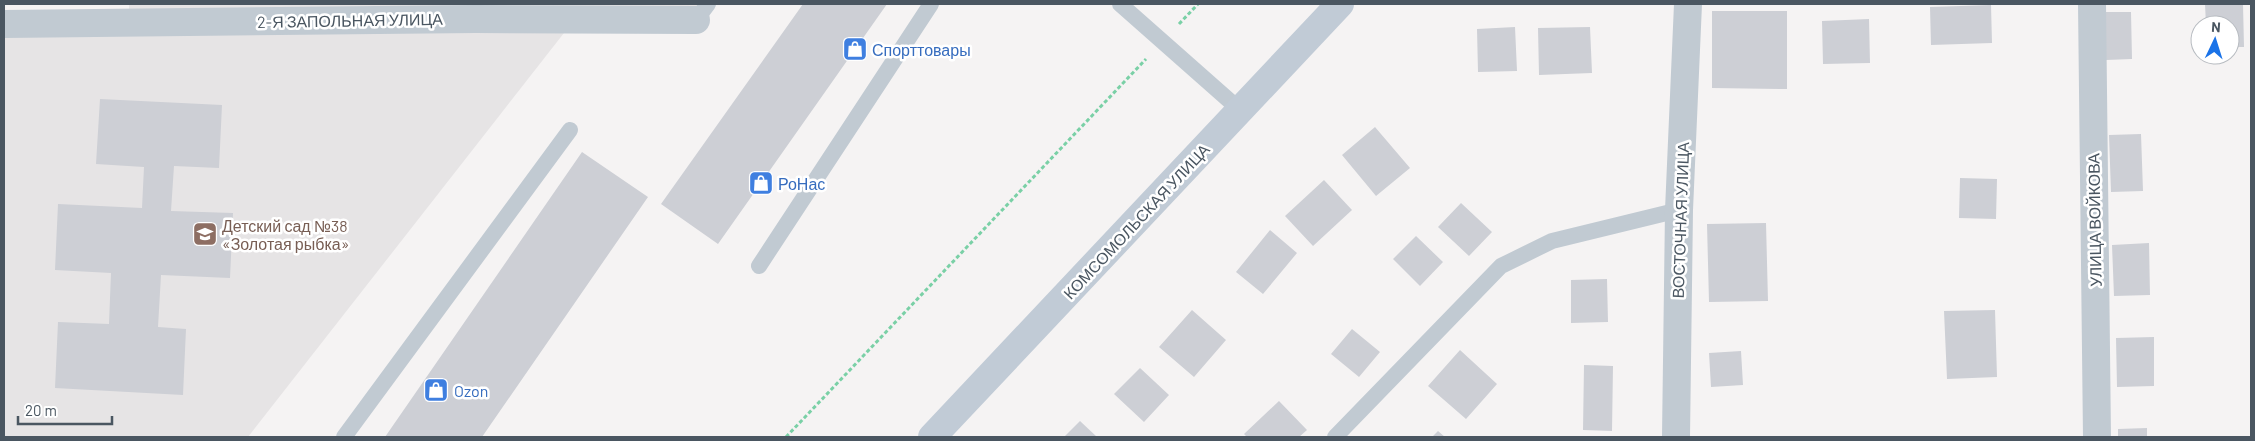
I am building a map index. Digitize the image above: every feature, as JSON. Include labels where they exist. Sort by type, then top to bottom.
[{"type":"main road","name":"КОМСОМОЛЬСКАЯ УЛИЦА","points":[[932,437],[1340,4]]},
{"type":"street","name":"ВОСТОЧНАЯ УЛИЦА","points":[[1676,437],[1679,210],[1688,4]]},
{"type":"street","name":"УЛИЦА ВОЙКОВА","points":[[2092,4],[2097,437]]},
{"type":"street","name":"2-Я ЗАПОЛЬНАЯ УЛИЦА","points":[[4,24],[120,13],[476,19],[702,12]]},
{"type":"lane","points":[[759,266],[931,4]]},
{"type":"lane","points":[[1120,4],[1240,110]]},
{"type":"lane","points":[[344,437],[570,130]]},
{"type":"lane","points":[[1335,437],[1501,266],[1552,241],[1679,210]]},
{"type":"path","points":[[786,437],[1198,4]]},
{"type":"shaded area","points":[[129,4],[703,4],[695,15],[129,16]]},
{"type":"shaded area","name":"Детский сад №38 «Золотая рыбка»","points":[[571,24],[248,437],[4,437],[4,30]]},
{"type":"building","points":[[803,4],[887,4],[718,244],[661,204]]},
{"type":"building","points":[[2205,4],[2243,4],[2244,47],[2240,47],[2240,15],[2206,15]]},
{"type":"building","points":[[1991,5],[1992,43],[1931,45],[1930,7]]},
{"type":"building","points":[[1712,11],[1787,11],[1787,89],[1712,88]]},
{"type":"building","points":[[2105,12],[2131,12],[2132,59],[2106,60]]},
{"type":"building","points":[[1869,19],[1870,63],[1823,64],[1822,21]]},
{"type":"building","points":[[1515,27],[1517,71],[1478,72],[1477,29]]},
{"type":"building","points":[[1590,27],[1592,73],[1539,75],[1538,28]]},
{"type":"building","points":[[100,99],[222,105],[219,168],[174,166],[171,211],[233,213],[230,278],[161,275],[158,327],[186,329],[183,395],[55,388],[58,322],[109,324],[111,273],[55,270],[58,204],[142,208],[144,167],[96,164]]},
{"type":"building","points":[[1375,127],[1410,168],[1376,196],[1342,155]]},
{"type":"building","points":[[2141,134],[2143,191],[2111,192],[2109,135]]},
{"type":"building","points":[[582,152],[648,197],[482,437],[385,437]]},
{"type":"building","points":[[1960,178],[1997,179],[1996,219],[1959,218]]},
{"type":"building","points":[[1324,180],[1352,210],[1313,246],[1285,216]]},
{"type":"building","points":[[1461,203],[1492,232],[1469,256],[1438,227]]},
{"type":"building","points":[[1766,223],[1768,301],[1709,302],[1707,224]]},
{"type":"building","points":[[1270,230],[1297,253],[1263,294],[1236,272]]},
{"type":"building","points":[[1416,236],[1443,262],[1420,286],[1393,259]]},
{"type":"building","points":[[2149,243],[2150,295],[2114,296],[2112,245]]},
{"type":"building","points":[[1607,279],[1608,322],[1571,323],[1571,280]]},
{"type":"building","points":[[1192,310],[1226,340],[1194,377],[1159,347]]},
{"type":"building","points":[[1995,310],[1997,377],[1947,379],[1944,311]]},
{"type":"building","points":[[1352,329],[1380,352],[1359,377],[1331,354]]},
{"type":"building","points":[[2154,337],[2154,386],[2117,387],[2116,338]]},
{"type":"building","points":[[1460,350],[1497,384],[1466,419],[1428,386]]},
{"type":"building","points":[[1741,351],[1743,385],[1711,387],[1709,353]]},
{"type":"building","points":[[1584,365],[1613,366],[1612,431],[1583,430]]},
{"type":"building","points":[[1140,368],[1169,395],[1144,422],[1114,394]]},
{"type":"building","points":[[1279,401],[1307,430],[1299,437],[1247,437],[1244,434]]},
{"type":"building","points":[[1080,421],[1097,437],[1064,437]]},
{"type":"building","points":[[2147,428],[2147,437],[2118,437],[2118,429]]},
{"type":"building","points":[[1438,431],[1445,437],[1432,437]]},
{"type":"place","name":"Спорттовары","points":[[855,49]]},
{"type":"place","name":"РоНас","points":[[761,183]]},
{"type":"place","name":"Детский сад №38 «Золотая рыбка»","points":[[205,234]]},
{"type":"place","name":"Ozon","points":[[436,390]]}]
